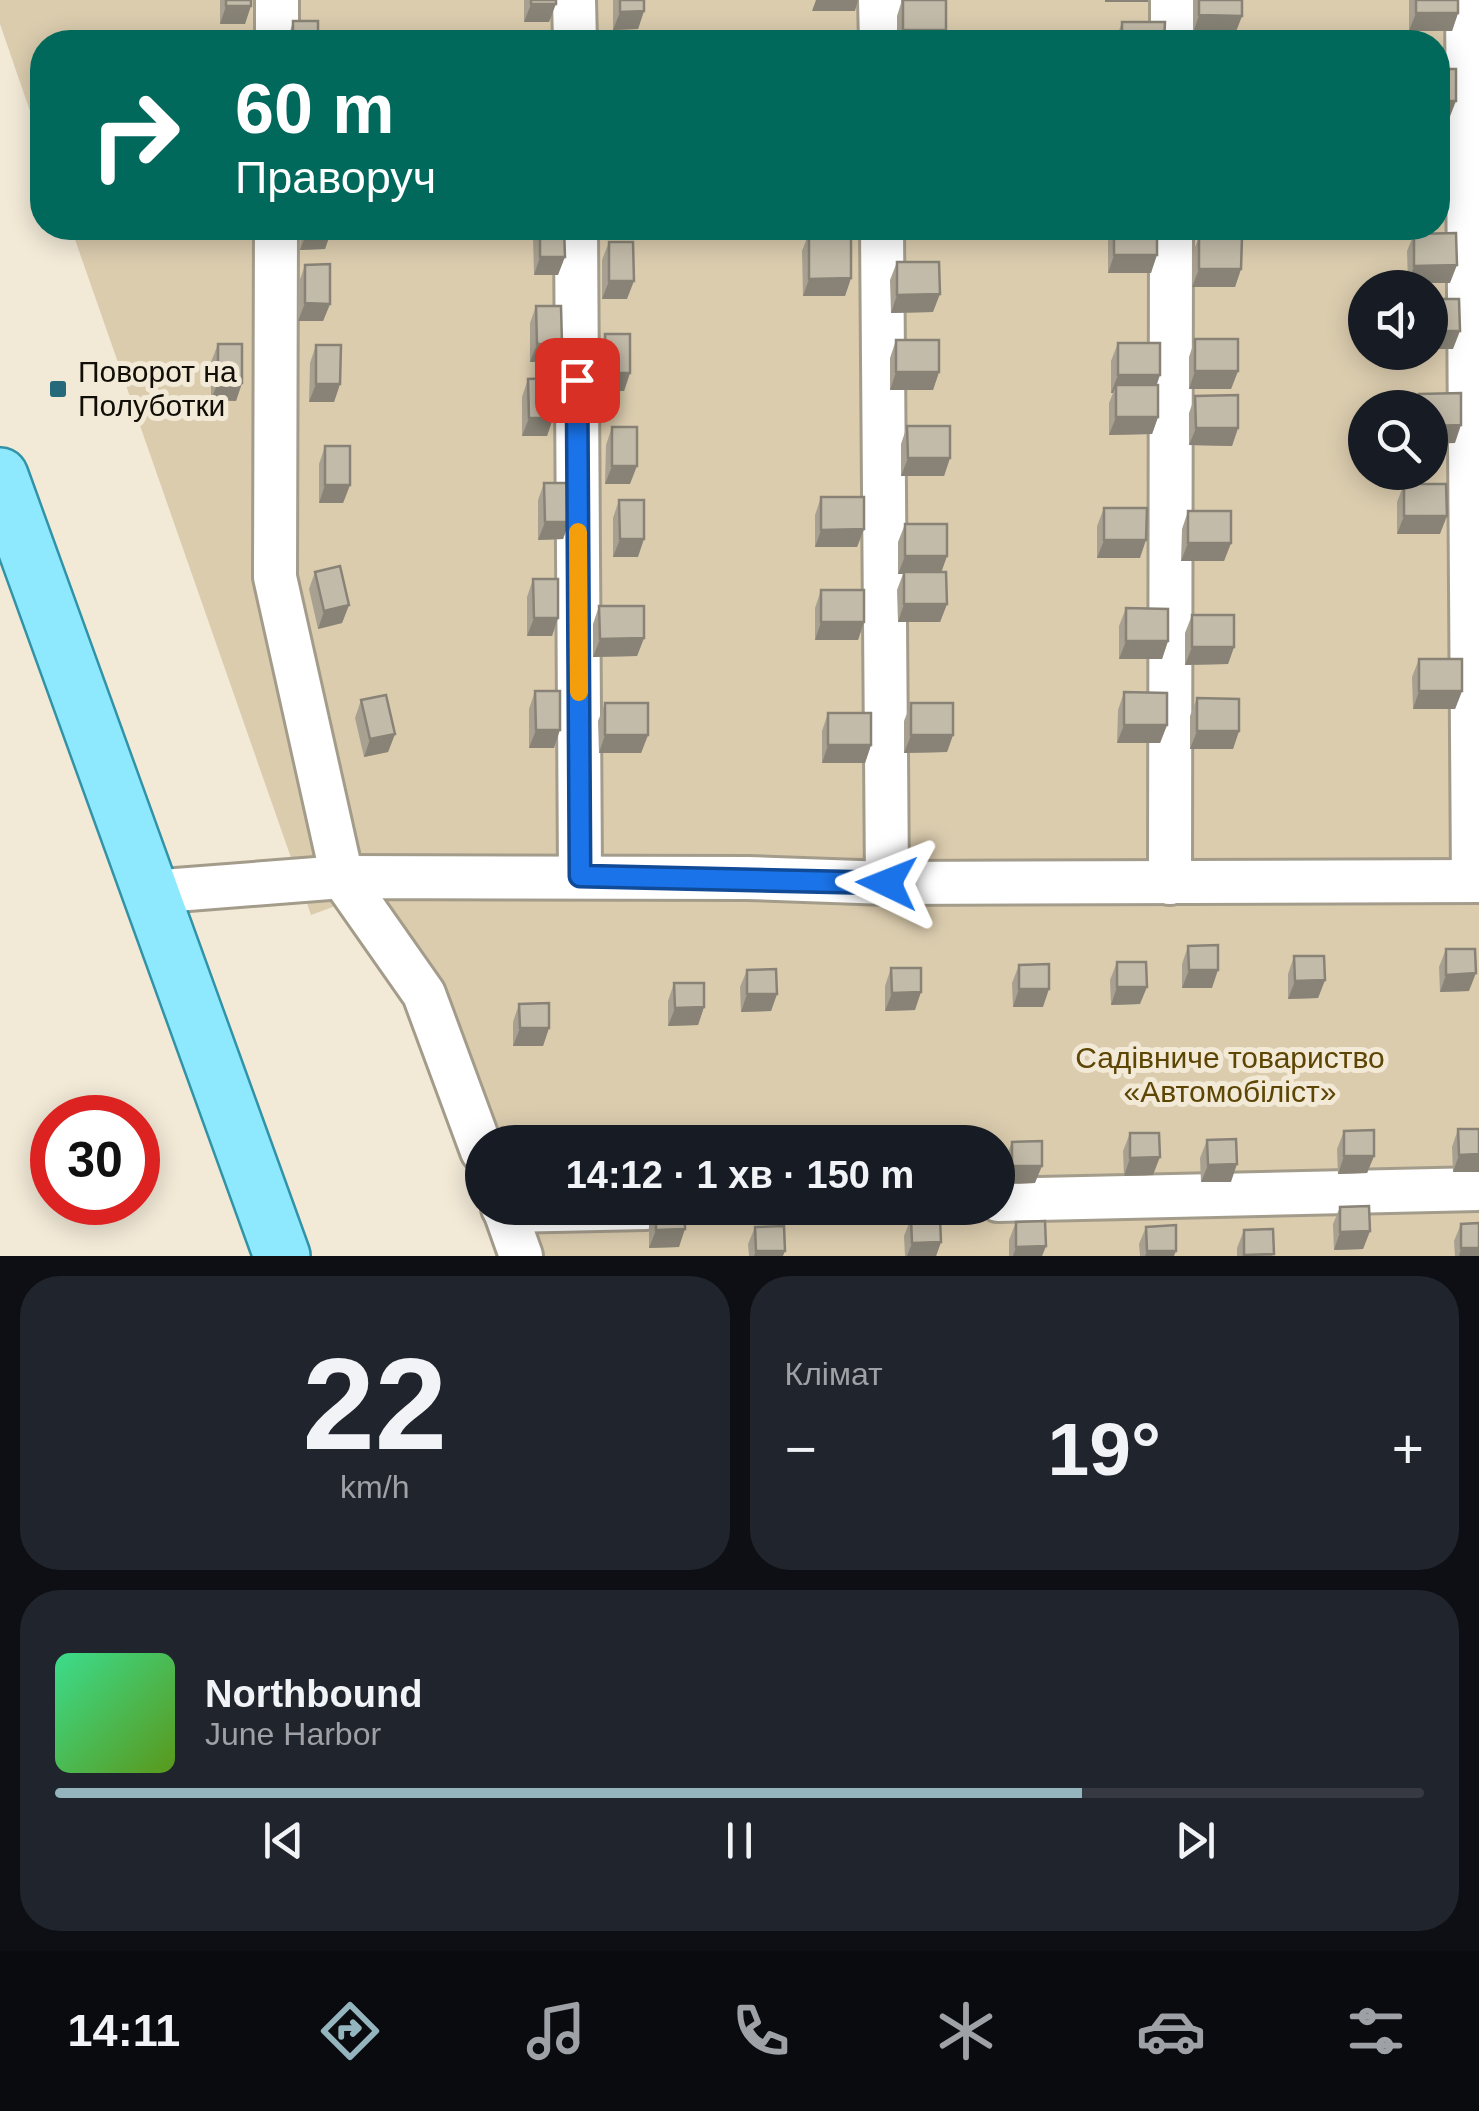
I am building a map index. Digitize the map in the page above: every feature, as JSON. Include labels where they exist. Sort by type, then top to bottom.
[{"type":"main road","points":[[0,476],[282,1256]]},
{"type":"street","points":[[277,0],[277,30]]},
{"type":"street","points":[[574,0],[575,30]]},
{"type":"street","points":[[880,0],[881,30]]},
{"type":"street","points":[[1172,0],[1172,30]]},
{"type":"street","points":[[150,892],[342,877],[580,876],[887,883],[1476,881],[1467,0]]},
{"type":"street","points":[[276,240],[274,577],[342,877],[424,994],[472,1125]]},
{"type":"street","points":[[576,240],[580,876]]},
{"type":"street","points":[[882,240],[887,883]]},
{"type":"street","points":[[1170,883],[1171,240]]},
{"type":"street","points":[[1015,1200],[1479,1189]]},
{"type":"street","points":[[510,1225],[521,1256]]},
{"type":"green space","points":[[0,0],[1479,0],[1479,876],[379,890],[311,915],[75,240],[1450,240],[1450,30],[30,30],[30,111],[0,24]]},
{"type":"green space","name":"Садівниче товариство «Автомобіліст»","points":[[1479,893],[1479,1256],[509,1256],[499,1225],[1015,1225],[1015,1125],[465,1125],[465,1130],[386,901]]},
{"type":"building","points":[[226,0],[251,0],[251,6],[226,6]]},
{"type":"building","points":[[531,0],[556,0],[556,4],[531,4]]},
{"type":"building","points":[[620,0],[644,0],[644,11],[620,12]]},
{"type":"building","points":[[903,0],[946,0],[946,30],[903,30]]},
{"type":"building","points":[[1199,0],[1242,0],[1242,16],[1199,15]]},
{"type":"building","points":[[1416,0],[1458,0],[1458,13],[1416,13]]},
{"type":"building","points":[[293,21],[318,21],[318,30],[293,30]]},
{"type":"building","points":[[1122,22],[1165,22],[1165,30],[1122,30]]},
{"type":"building","points":[[1450,69],[1456,69],[1456,101],[1450,101]]},
{"type":"building","points":[[1450,233],[1456,233],[1457,265],[1414,266],[1414,240],[1450,240]]},
{"type":"building","points":[[540,240],[564,240],[565,257],[540,257]]},
{"type":"building","points":[[809,240],[851,240],[851,278],[809,279]]},
{"type":"building","points":[[1114,240],[1157,240],[1157,255],[1114,255]]},
{"type":"building","points":[[1199,240],[1242,240],[1241,269],[1199,269]]},
{"type":"building","points":[[609,242],[633,242],[634,281],[609,281]]},
{"type":"building","points":[[897,262],[939,262],[940,294],[897,295]]},
{"type":"building","points":[[330,264],[330,304],[305,303],[305,265]]},
{"type":"building","points":[[1448,299],[1459,299],[1460,331],[1448,331]]},
{"type":"building","points":[[536,306],[561,306],[562,344],[537,344]]},
{"type":"building","points":[[605,334],[630,334],[630,373],[606,373]]},
{"type":"building","points":[[1195,339],[1238,339],[1238,371],[1195,371]]},
{"type":"building","points":[[896,340],[939,340],[939,372],[896,372]]},
{"type":"building","points":[[1118,343],[1160,343],[1160,375],[1118,375]]},
{"type":"building","points":[[218,344],[242,344],[242,383],[218,382]]},
{"type":"building","points":[[316,345],[341,345],[340,384],[316,384]]},
{"type":"building","points":[[553,378],[553,418],[529,418],[528,379]]},
{"type":"building","points":[[1116,385],[1158,385],[1158,417],[1116,417]]},
{"type":"building","points":[[1448,393],[1461,393],[1461,425],[1448,425]]},
{"type":"building","points":[[1238,395],[1238,428],[1196,428],[1195,396]]},
{"type":"building","points":[[907,426],[950,426],[950,458],[908,458]]},
{"type":"building","points":[[612,427],[637,427],[637,466],[612,466]]},
{"type":"building","points":[[325,446],[350,446],[350,485],[325,485]]},
{"type":"building","points":[[544,483],[569,483],[569,522],[545,522]]},
{"type":"building","points":[[1404,490],[1446,490],[1447,516],[1404,516]]},
{"type":"building","points":[[821,497],[864,497],[864,529],[821,530]]},
{"type":"building","points":[[619,500],[644,500],[644,539],[620,539]]},
{"type":"building","points":[[1104,508],[1147,508],[1146,540],[1104,540]]},
{"type":"building","points":[[1188,511],[1231,511],[1231,543],[1188,543]]},
{"type":"building","points":[[905,524],[947,524],[947,556],[905,556]]},
{"type":"building","points":[[340,566],[349,605],[324,611],[315,572]]},
{"type":"building","points":[[904,572],[946,572],[947,604],[904,604]]},
{"type":"building","points":[[533,579],[558,579],[558,618],[534,618]]},
{"type":"building","points":[[821,590],[864,590],[864,622],[821,622]]},
{"type":"building","points":[[599,606],[644,606],[644,638],[600,639]]},
{"type":"building","points":[[1126,608],[1168,609],[1168,641],[1126,641]]},
{"type":"building","points":[[1192,615],[1234,615],[1234,647],[1192,647]]},
{"type":"building","points":[[1419,659],[1462,659],[1462,691],[1419,691]]},
{"type":"building","points":[[535,691],[560,691],[560,730],[536,730]]},
{"type":"building","points":[[1124,692],[1167,693],[1167,725],[1124,725]]},
{"type":"building","points":[[386,695],[395,734],[370,739],[361,700]]},
{"type":"building","points":[[1197,698],[1239,699],[1239,731],[1197,731]]},
{"type":"building","points":[[605,703],[648,703],[648,735],[605,735]]},
{"type":"building","points":[[911,703],[953,703],[953,735],[911,735]]},
{"type":"building","points":[[828,713],[871,713],[871,745],[828,745]]},
{"type":"building","points":[[1218,945],[1218,970],[1189,970],[1188,946]]},
{"type":"building","points":[[1446,949],[1475,949],[1476,973],[1446,975]]},
{"type":"building","points":[[1294,956],[1324,956],[1325,980],[1295,981]]},
{"type":"building","points":[[1117,962],[1146,962],[1147,987],[1117,987]]},
{"type":"building","points":[[1049,964],[1049,989],[1019,989],[1019,965]]},
{"type":"building","points":[[891,968],[921,968],[921,992],[892,993]]},
{"type":"building","points":[[776,969],[777,994],[747,994],[747,970]]},
{"type":"building","points":[[674,983],[704,983],[704,1007],[675,1008]]},
{"type":"building","points":[[549,1003],[549,1028],[520,1028],[519,1004]]},
{"type":"building","points":[[1458,1129],[1479,1129],[1479,1154],[1459,1155]]},
{"type":"building","points":[[1374,1130],[1374,1156],[1344,1156],[1344,1131]]},
{"type":"building","points":[[1130,1133],[1159,1133],[1160,1157],[1130,1158]]},
{"type":"building","points":[[1236,1139],[1237,1164],[1208,1165],[1207,1140]]},
{"type":"building","points":[[1042,1141],[1042,1166],[1015,1166],[1015,1142]]},
{"type":"building","points":[[1369,1206],[1370,1231],[1340,1232],[1340,1207]]},
{"type":"building","points":[[1045,1221],[1046,1246],[1016,1247],[1016,1222]]},
{"type":"building","points":[[1479,1223],[1479,1248],[1461,1248],[1461,1224]]},
{"type":"building","points":[[656,1225],[685,1225],[685,1229],[656,1230]]},
{"type":"building","points":[[911,1225],[940,1225],[941,1242],[912,1243]]},
{"type":"building","points":[[1176,1225],[1176,1251],[1147,1251],[1146,1227]]},
{"type":"building","points":[[784,1226],[785,1251],[756,1251],[755,1227]]},
{"type":"building","points":[[1273,1229],[1274,1254],[1244,1255],[1244,1230]]},
{"type":"slow traffic","points":[[578,532],[579,692]]},
{"type":"place","name":"Поворот на Полуботки","points":[[58,389]]},
{"type":"route","points":[[577,380],[580,876],[887,883]]}]
